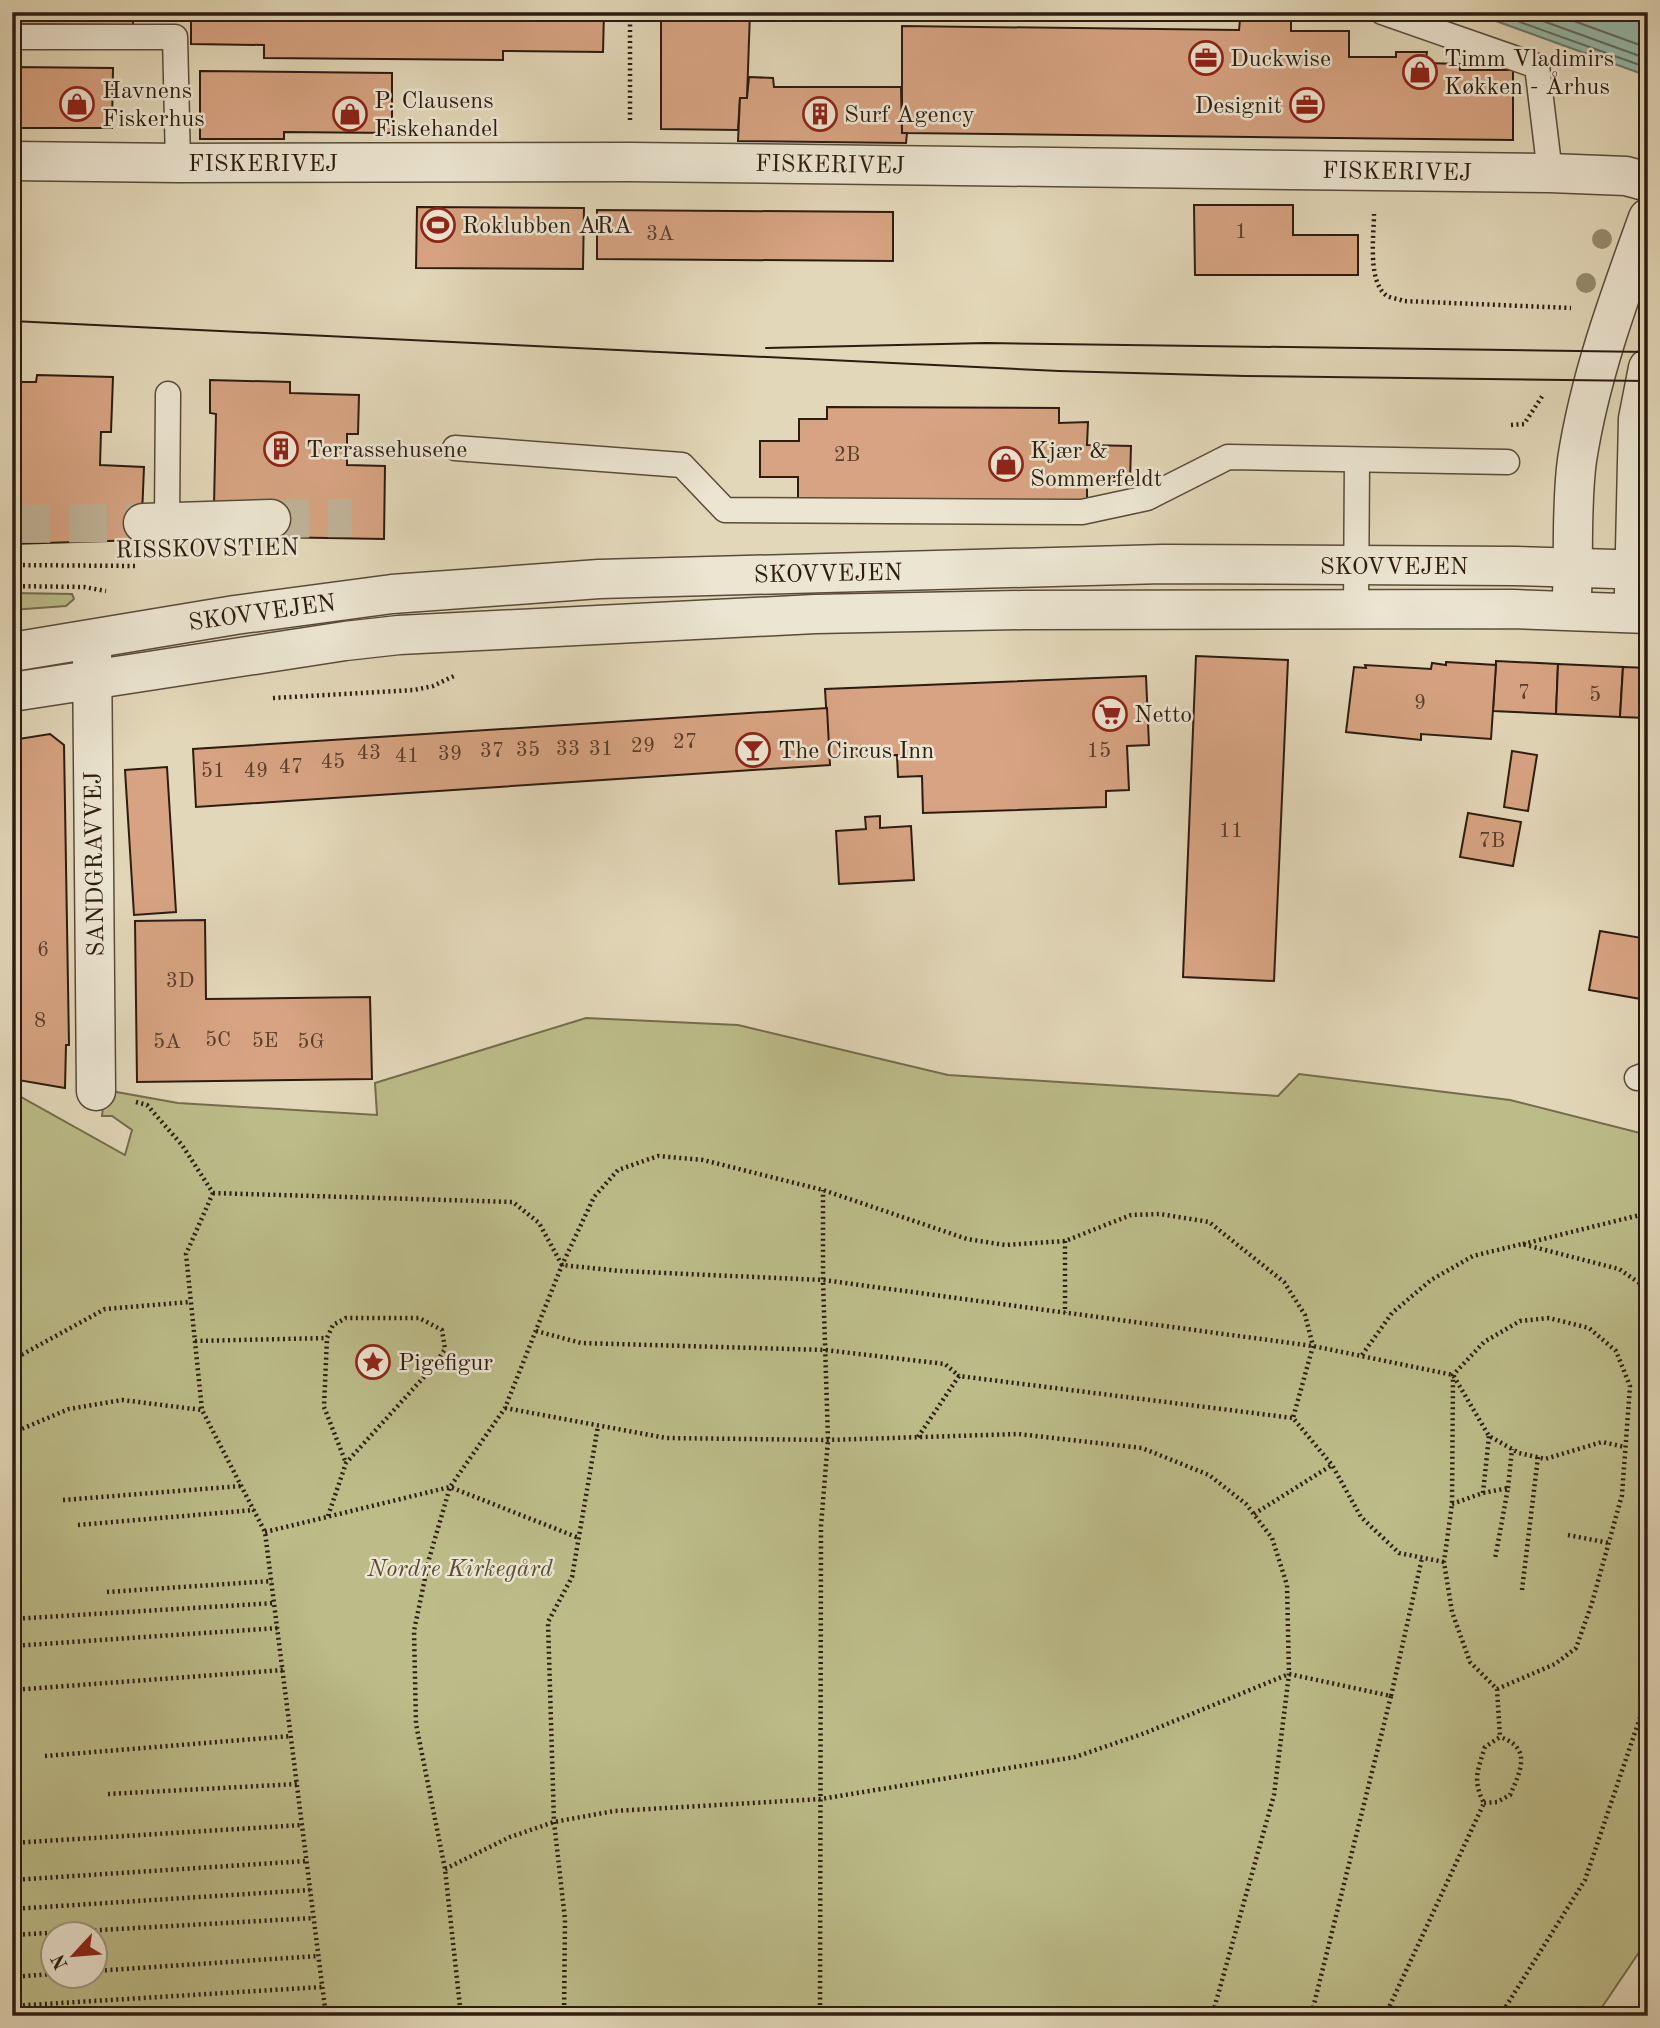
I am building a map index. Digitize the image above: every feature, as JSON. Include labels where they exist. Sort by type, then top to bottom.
[{"type":"street","name":"FISKERIVEJ","points":[[12,161],[630,162],[1550,173],[1626,176],[1648,182]]},
{"type":"street","points":[[1572,610],[1577,460],[1592,380],[1614,308],[1648,218]]},
{"type":"street","points":[[1640,613],[1642,569],[1638,419],[1648,368]]},
{"type":"street","points":[[155,522],[271,519]]},
{"type":"street","name":"SKOVVEJEN","points":[[12,652],[235,615],[392,594],[599,579],[1150,565],[1642,569]]},
{"type":"street","name":"SKOVVEJEN","points":[[12,691],[399,635],[815,614],[1164,608],[1572,610],[1640,613]]},
{"type":"street","name":"SANDGRAVVEJ","points":[[92,638],[96,1091]]},
{"type":"lane","points":[[1382,12],[1537,66],[1550,173]]},
{"type":"lane","points":[[12,37],[175,37],[178,163]]},
{"type":"lane","points":[[155,522],[168,394]]},
{"type":"lane","points":[[455,448],[682,465],[725,510],[1082,512],[1147,498],[1228,457],[1507,462]]},
{"type":"lane","points":[[1356,609],[1357,460]]},
{"type":"path","points":[[630,12],[630,162]]},
{"type":"path","points":[[1374,171],[1374,270],[1377,283],[1387,296],[1417,302],[1614,308]]},
{"type":"path","name":"RISSKOVSTIEN","points":[[12,565],[137,566]]},
{"type":"path","points":[[414,690],[433,686]]},
{"type":"path","points":[[96,1091],[147,1105],[182,1145],[213,1193]]},
{"type":"path","points":[[461,2016],[445,1869],[416,1724],[414,1631],[429,1559],[450,1487],[505,1408],[562,1265],[594,1197],[618,1170],[658,1156],[703,1160],[823,1190],[967,1239],[1005,1245],[1065,1241],[1130,1215],[1160,1214],[1209,1222],[1284,1282],[1305,1314],[1312,1346],[1293,1418]]},
{"type":"path","points":[[820,2016],[821,1526],[828,1440],[823,1190]]},
{"type":"path","points":[[213,1193],[513,1202],[539,1223],[562,1265]]},
{"type":"path","points":[[213,1193],[186,1254],[202,1410],[265,1532],[326,2016]]},
{"type":"path","points":[[1362,1355],[1392,1313],[1431,1280],[1473,1256],[1648,1213]]},
{"type":"path","points":[[1065,1241],[1065,1313]]},
{"type":"path","points":[[1522,1244],[1619,1269],[1648,1289]]},
{"type":"path","points":[[562,1265],[621,1271],[823,1280],[1312,1346],[1453,1375],[1489,1436],[1512,1449],[1545,1459],[1602,1442],[1625,1447]]},
{"type":"path","points":[[12,1360],[105,1309],[190,1301]]},
{"type":"path","points":[[328,1516],[346,1463],[433,1367],[445,1349],[442,1330],[418,1318],[346,1318],[333,1325],[327,1338],[324,1407],[346,1463]]},
{"type":"path","points":[[1497,1689],[1555,1664],[1576,1648],[1592,1603],[1622,1495],[1630,1386],[1616,1352],[1589,1328],[1549,1318],[1520,1321],[1484,1342],[1453,1375],[1452,1504],[1444,1562],[1452,1612],[1470,1662],[1497,1689],[1500,1737]]},
{"type":"path","points":[[536,1331],[581,1343],[825,1350],[945,1364],[959,1376],[1293,1418],[1332,1465],[1360,1517],[1399,1553],[1444,1562]]},
{"type":"path","points":[[195,1341],[327,1338]]},
{"type":"path","points":[[918,1437],[959,1376]]},
{"type":"path","points":[[12,1433],[69,1409],[122,1400],[202,1410]]},
{"type":"path","points":[[505,1408],[666,1438],[828,1440],[1018,1434],[1142,1448],[1209,1475],[1246,1504],[1272,1538],[1287,1585],[1289,1674],[1274,1795],[1212,2016]]},
{"type":"path","points":[[564,2016],[565,1919],[554,1822],[548,1622],[572,1577],[598,1426]]},
{"type":"path","points":[[1483,1493],[1489,1436]]},
{"type":"path","points":[[1494,1559],[1508,1488],[1512,1449]]},
{"type":"path","points":[[1522,1590],[1538,1457]]},
{"type":"path","points":[[1254,1514],[1332,1465]]},
{"type":"path","points":[[63,1500],[241,1486]]},
{"type":"path","points":[[265,1532],[450,1487],[579,1538]]},
{"type":"path","points":[[1452,1504],[1508,1488]]},
{"type":"path","points":[[78,1525],[254,1510]]},
{"type":"path","points":[[1568,1535],[1609,1543]]},
{"type":"path","points":[[1311,2016],[1391,1696],[1422,1558]]},
{"type":"path","points":[[107,1592],[272,1581]]},
{"type":"path","points":[[12,1619],[275,1603]]},
{"type":"path","points":[[12,1646],[278,1628]]},
{"type":"path","points":[[12,1690],[283,1671]]},
{"type":"path","points":[[445,1869],[510,1837],[554,1822],[614,1811],[821,1800],[1075,1757],[1145,1733],[1289,1674],[1391,1696]]},
{"type":"path","points":[[1500,2016],[1585,1880],[1648,1694]]},
{"type":"path","points":[[46,1756],[291,1736]]},
{"type":"path","points":[[1484,1803],[1476,1789],[1477,1774],[1485,1747],[1500,1737]]},
{"type":"path","points":[[1484,1803],[1497,1802],[1510,1796],[1521,1767],[1520,1750],[1511,1741],[1500,1737]]},
{"type":"path","points":[[108,1794],[297,1784]]},
{"type":"path","points":[[1385,2016],[1484,1803]]},
{"type":"path","points":[[12,1843],[302,1825]]},
{"type":"path","points":[[12,1880],[306,1861]]},
{"type":"path","points":[[12,1909],[310,1890]]},
{"type":"path","points":[[12,1935],[313,1917]]},
{"type":"path","points":[[108,1970],[318,1956]]},
{"type":"path","points":[[12,1976],[38,1975]]},
{"type":"path","points":[[12,2006],[322,1987]]},
{"type":"green space","points":[[12,593],[72,594],[74,599],[66,606],[12,610]]},
{"type":"green space","name":"Nordre Kirkegård","points":[[586,1018],[738,1025],[948,1075],[1278,1096],[1299,1074],[1510,1100],[1648,1135],[1648,1939],[1596,2016],[12,2016],[12,1092],[125,1155],[132,1130],[112,1116],[102,1116],[105,1090],[178,1103],[377,1115],[375,1083]]},
{"type":"water","points":[[1471,12],[1648,12],[1648,76]]},
{"type":"building","points":[[12,12],[133,12],[133,25],[12,24]]},
{"type":"building","points":[[191,12],[604,12],[603,52],[503,51],[503,60],[264,58],[264,45],[191,44]]},
{"type":"building","points":[[661,12],[750,12],[747,98],[740,98],[738,130],[661,129]]},
{"type":"building","points":[[1240,20],[1291,21],[1291,31],[1349,31],[1349,57],[1396,57],[1396,52],[1427,52],[1425,63],[1460,64],[1460,70],[1513,70],[1513,140],[902,133],[902,26],[1239,30]]},
{"type":"building","points":[[12,67],[113,68],[112,128],[12,128]]},
{"type":"building","points":[[200,71],[392,73],[392,133],[284,132],[284,139],[200,139]]},
{"type":"building","name":"Surf Agency","points":[[749,77],[773,78],[774,87],[901,87],[902,133],[907,133],[906,143],[738,141],[740,98],[747,98]]},
{"type":"building","points":[[1194,205],[1293,205],[1293,235],[1358,235],[1358,275],[1195,275]]},
{"type":"building","points":[[417,207],[584,208],[583,269],[416,268]]},
{"type":"building","points":[[597,210],[893,212],[893,261],[597,259]]},
{"type":"building","points":[[37,375],[113,377],[111,432],[101,432],[100,465],[144,467],[141,540],[12,544],[12,382],[36,382]]},
{"type":"building","name":"Terrassehusene","points":[[210,380],[290,382],[290,393],[359,395],[358,434],[347,434],[347,465],[385,466],[384,539],[270,537],[214,505],[216,414],[210,413]]},
{"type":"building","points":[[827,407],[1059,408],[1059,423],[1088,422],[1087,445],[1131,446],[1130,481],[1087,481],[1087,502],[798,502],[798,477],[760,477],[760,441],[799,441],[799,419],[827,419]]},
{"type":"building","points":[[1196,656],[1288,660],[1274,981],[1183,977]]},
{"type":"building","points":[[1496,661],[1558,664],[1556,714],[1493,711]]},
{"type":"building","points":[[1446,662],[1496,665],[1491,739],[1421,734],[1421,740],[1346,732],[1354,667],[1366,668],[1365,665],[1431,669],[1432,663],[1446,665]]},
{"type":"building","points":[[1558,664],[1623,667],[1620,717],[1556,714]]},
{"type":"building","points":[[1623,667],[1648,668],[1648,718],[1620,717]]},
{"type":"building","points":[[1146,676],[1149,745],[1127,746],[1129,790],[1106,791],[1106,807],[923,813],[922,776],[898,777],[897,755],[829,757],[825,689]]},
{"type":"building","points":[[827,708],[830,765],[196,807],[193,749]]},
{"type":"building","points":[[50,734],[64,745],[69,1045],[66,1045],[65,1088],[12,1079],[12,740]]},
{"type":"building","points":[[1512,751],[1537,755],[1528,811],[1504,807]]},
{"type":"building","points":[[167,767],[176,912],[134,915],[125,770]]},
{"type":"building","points":[[1468,813],[1521,822],[1513,866],[1460,857]]},
{"type":"building","points":[[880,816],[880,828],[911,826],[914,880],[839,884],[836,831],[866,829],[865,817]]},
{"type":"building","points":[[205,920],[206,999],[370,997],[372,1079],[137,1082],[135,921]]},
{"type":"building","points":[[1600,931],[1648,939],[1648,963],[1641,999],[1589,990]]},
{"type":"tunnel","points":[[271,519],[352,518]]},
{"type":"tunnel","points":[[12,524],[143,523]]},
{"type":"tram line","points":[[12,321],[1059,371],[1648,381]]},
{"type":"tram line","points":[[766,348],[986,343],[1648,352]]},
{"type":"place","name":"Duckwise","points":[[1206,58]]},
{"type":"place","name":"Timm Vladimirs Køkken - Århus","points":[[1420,72]]},
{"type":"place","name":"Havnens Fiskerhus","points":[[77,104]]},
{"type":"place","name":"Designit","points":[[1307,105]]},
{"type":"place","name":"P. Clausens Fiskehandel","points":[[350,114]]},
{"type":"place","name":"Surf Agency","points":[[820,114]]},
{"type":"place","name":"Roklubben ARA","points":[[438,225]]},
{"type":"place","name":"Terrassehusene","points":[[281,449]]},
{"type":"place","name":"Kjær & Sommerfeldt","points":[[1006,464]]},
{"type":"place","name":"Netto","points":[[1110,714]]},
{"type":"place","name":"The Circus Inn","points":[[753,750]]},
{"type":"place","name":"Pigefigur","points":[[373,1362]]}]
